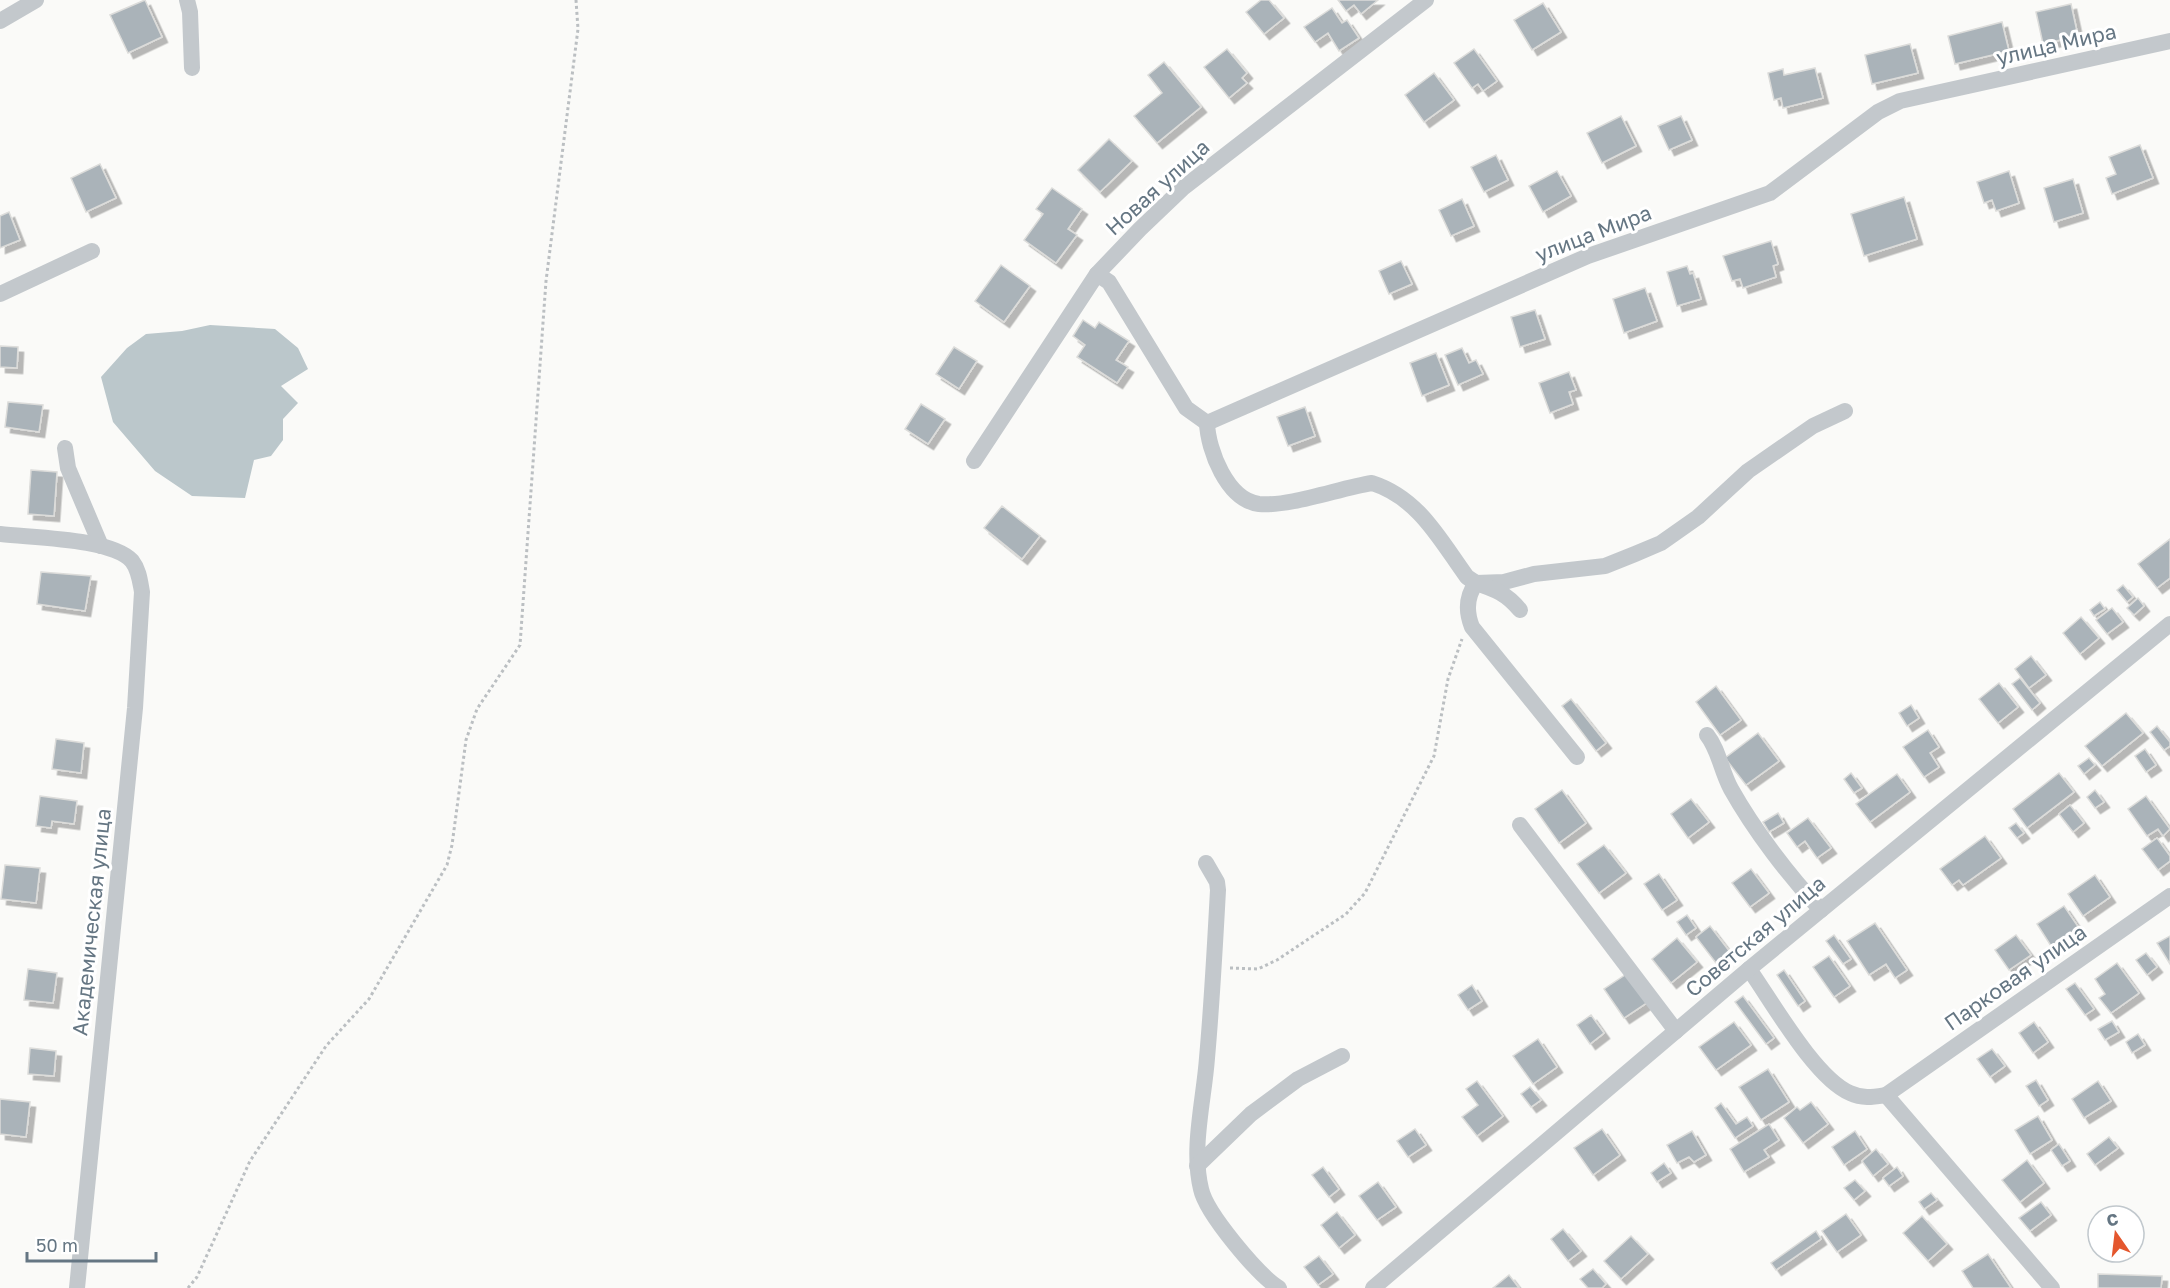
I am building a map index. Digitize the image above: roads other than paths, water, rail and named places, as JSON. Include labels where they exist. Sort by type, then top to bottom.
[{"type":"street","points":[[0,21],[36,0]]},
{"type":"street","points":[[187,0],[190,12],[192,68]]},
{"type":"street","name":"Новая улица","points":[[974,461],[1097,274],[1183,188],[1426,0]]},
{"type":"street","name":"улица Мира","points":[[1207,423],[1588,256],[1770,193],[1878,112],[1900,101],[2170,42]]},
{"type":"street","points":[[0,294],[92,251]]},
{"type":"street","points":[[1097,274],[1109,282],[1186,408],[1207,423],[1212,451],[1220,471],[1244,498],[1257,504],[1372,483],[1386,487],[1418,509],[1467,577],[1476,583],[1508,595],[1521,610]]},
{"type":"street","points":[[1476,583],[1504,582],[1534,574],[1605,566],[1661,543],[1698,517],[1748,471],[1813,426],[1845,411]]},
{"type":"street","points":[[0,534],[101,546],[68,468],[65,448]]},
{"type":"street","name":"Академическая улица","points":[[77,1288],[135,708],[142,592],[139,574],[133,562],[123,553],[101,546]]},
{"type":"street","points":[[1476,583],[1470,591],[1468,604],[1468,616],[1472,627],[1577,757]]},
{"type":"street","name":"Советская улица","points":[[1373,1288],[1749,969],[2170,624]]},
{"type":"street","points":[[1707,735],[1715,745],[1721,771],[1734,794],[1802,890],[1821,910]]},
{"type":"street","points":[[1520,825],[1676,1031]]},
{"type":"street","points":[[1206,863],[1218,890],[1197,1166],[1206,1203],[1262,1275],[1279,1288]]},
{"type":"street","name":"Парковая улица","points":[[1886,1095],[2170,896]]},
{"type":"street","points":[[1749,969],[1825,1077],[1866,1098],[1886,1095],[2052,1288]]},
{"type":"street","points":[[1197,1166],[1251,1114],[1299,1079],[1342,1056]]}]
